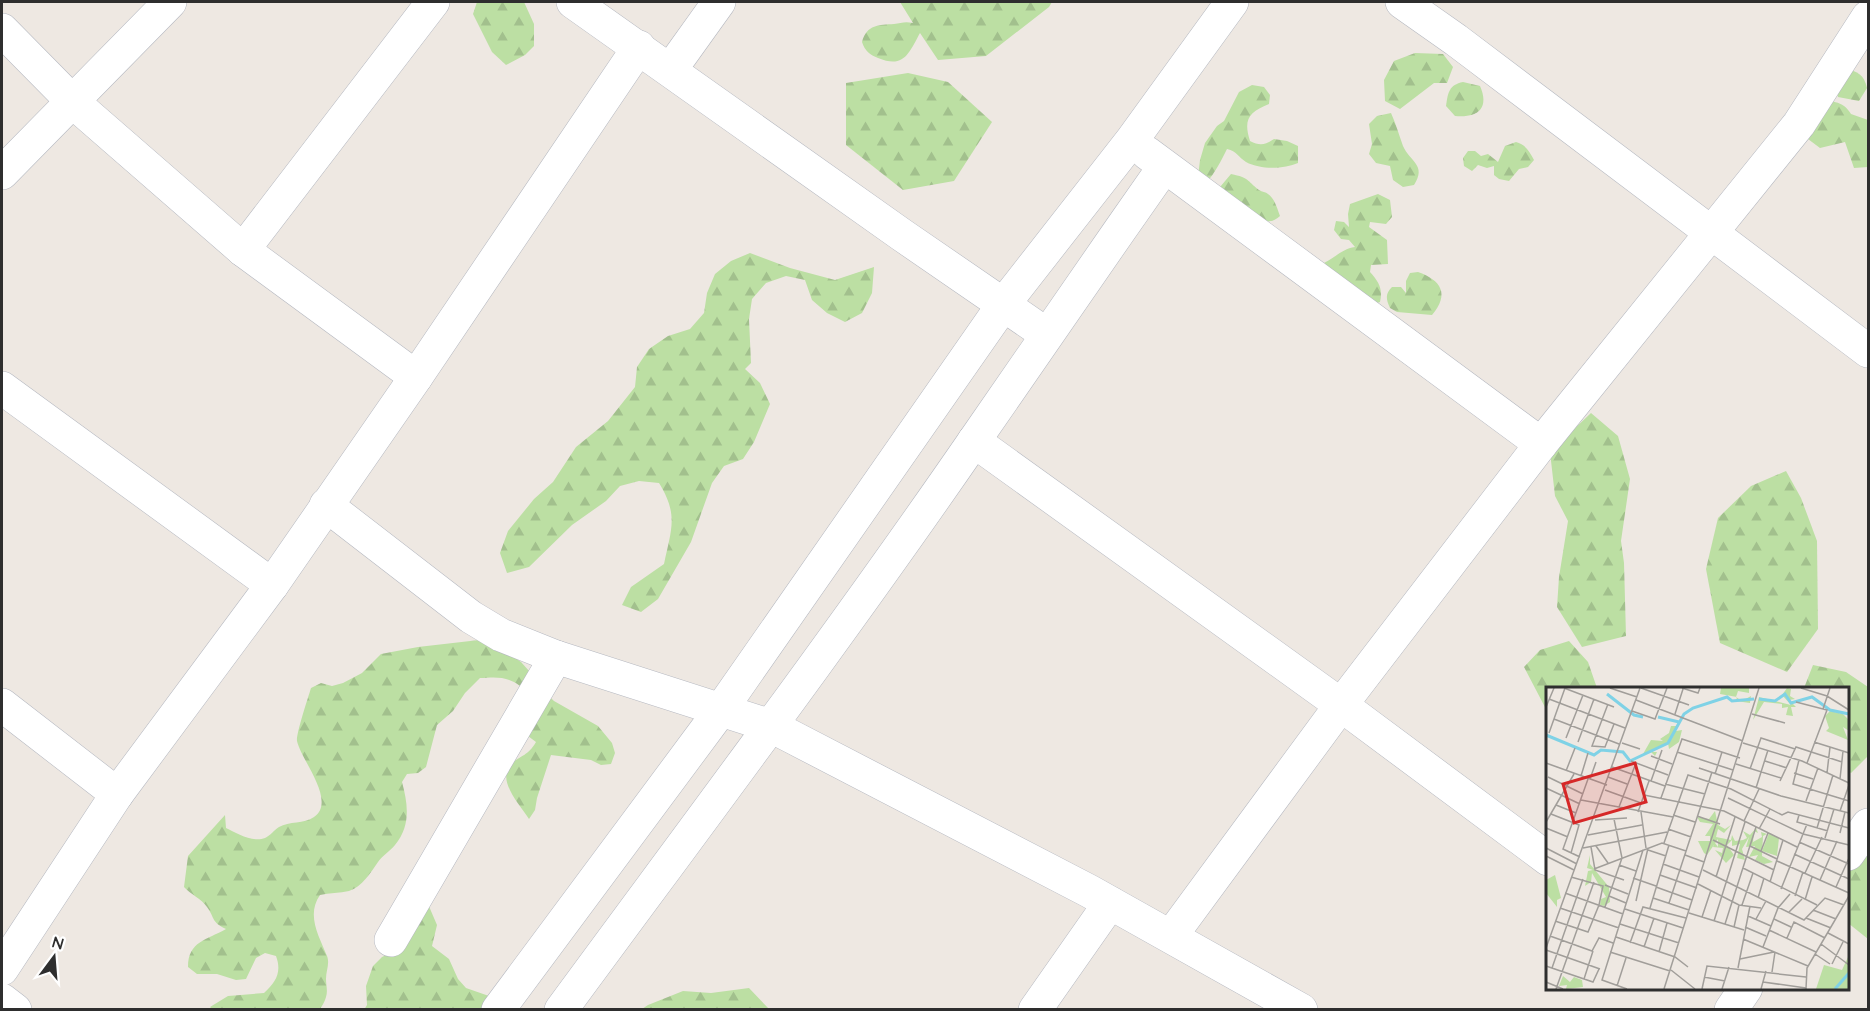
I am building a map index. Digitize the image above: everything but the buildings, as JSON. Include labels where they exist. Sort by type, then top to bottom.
[{"type":"street","points":[[2,172],[170,2]]},
{"type":"street","points":[[243,250],[433,2]]},
{"type":"street","points":[[573,2],[1046,334]]},
{"type":"street","points":[[671,69],[719,2]]},
{"type":"street","points":[[498,1010],[720,711],[1003,305],[1132,140],[1232,2]]},
{"type":"street","points":[[1402,2],[1869,351]]},
{"type":"street","points":[[1171,936],[1341,705],[1541,444],[1799,124],[1869,17]]},
{"type":"street","points":[[2,30],[73,102],[243,250],[416,377]]},
{"type":"street","points":[[2,969],[117,794],[272,585],[639,47]]},
{"type":"street","points":[[1132,140],[1164,167],[1541,444]]},
{"type":"street","points":[[561,1010],[771,726],[974,441],[1046,334],[1164,167]]},
{"type":"street","points":[[2,388],[272,585]]},
{"type":"street","points":[[974,441],[1341,705],[1546,858]]},
{"type":"street","points":[[326,506],[471,617],[501,635],[556,657],[771,726],[1110,903],[1301,1010]]},
{"type":"street","points":[[391,940],[556,657]]},
{"type":"street","points":[[2,705],[117,794]]},
{"type":"street","points":[[1035,1010],[1110,903]]},
{"type":"street","points":[[2,1000],[15,1010]]},
{"type":"green space","points":[[477,2],[524,2],[534,24],[534,46],[525,55],[506,65],[492,52],[473,14]]},
{"type":"green space","points":[[900,2],[1052,2],[1049,7],[986,56],[938,60],[920,33],[909,53],[900,60],[894,62],[875,57],[870,54],[862,42],[870,29],[879,25],[913,23]]},
{"type":"green space","points":[[1415,53],[1443,54],[1453,67],[1447,83],[1434,83],[1400,109],[1385,101],[1384,80],[1394,61]]},
{"type":"green space","points":[[1845,69],[1857,72],[1864,80],[1867,88],[1859,101],[1838,97],[1834,80]]},
{"type":"green space","points":[[908,73],[948,82],[992,122],[954,181],[903,190],[846,145],[846,83]]},
{"type":"green space","points":[[1463,82],[1480,86],[1483,94],[1482,106],[1480,110],[1470,115],[1455,116],[1446,106],[1448,97],[1452,87]]},
{"type":"green space","points":[[1252,85],[1264,87],[1270,95],[1269,104],[1249,117],[1247,127],[1250,141],[1262,144],[1274,139],[1298,146],[1298,163],[1279,167],[1252,165],[1227,149],[1206,183],[1198,177],[1205,143],[1217,126],[1224,121],[1239,92]]},
{"type":"green space","points":[[1815,100],[1840,104],[1851,114],[1868,120],[1868,167],[1854,168],[1845,142],[1820,148],[1808,139]]},
{"type":"green space","points":[[1391,113],[1403,146],[1418,168],[1418,178],[1414,185],[1403,187],[1393,180],[1390,166],[1376,163],[1369,154],[1372,144],[1369,124],[1377,116]]},
{"type":"green space","points":[[1516,142],[1525,146],[1534,160],[1528,167],[1519,169],[1509,181],[1499,179],[1494,175],[1494,166],[1487,168],[1478,165],[1472,171],[1464,166],[1463,158],[1468,151],[1475,151],[1481,156],[1488,154],[1498,162],[1505,146]]},
{"type":"green space","points":[[1231,174],[1245,178],[1259,190],[1267,193],[1276,204],[1280,216],[1272,221],[1264,221],[1248,214],[1220,187]]},
{"type":"green space","points":[[1378,194],[1390,200],[1392,217],[1386,224],[1370,222],[1369,227],[1387,240],[1388,264],[1371,265],[1370,272],[1380,286],[1381,297],[1380,302],[1369,306],[1324,263],[1343,251],[1355,247],[1349,240],[1341,239],[1334,230],[1336,221],[1344,222],[1349,227],[1350,204]]},
{"type":"green space","points":[[750,253],[790,268],[835,280],[874,267],[872,293],[862,313],[845,322],[827,313],[812,300],[805,280],[786,276],[766,283],[752,299],[749,319],[751,363],[745,369],[760,383],[770,404],[754,442],[743,459],[724,466],[712,483],[691,542],[658,599],[641,612],[622,605],[631,587],[664,564],[672,523],[669,504],[659,483],[639,481],[620,486],[606,501],[572,525],[529,567],[507,573],[500,553],[508,531],[534,499],[553,482],[576,447],[608,421],[635,387],[637,367],[649,349],[668,336],[690,329],[704,313],[707,293],[715,274],[731,261]]},
{"type":"green space","points":[[1418,272],[1432,279],[1442,294],[1441,301],[1432,315],[1397,312],[1390,308],[1388,292],[1392,287],[1401,287],[1406,293],[1406,281],[1410,273]]},
{"type":"green space","points":[[1591,413],[1618,436],[1630,479],[1621,541],[1624,563],[1626,636],[1582,647],[1557,607],[1559,577],[1568,521],[1555,496],[1550,452]]},
{"type":"green space","points":[[1786,471],[1801,498],[1817,541],[1818,629],[1787,672],[1720,643],[1706,569],[1718,518],[1751,486]]},
{"type":"green space","points":[[479,640],[501,648],[521,662],[530,672],[535,683],[554,701],[598,726],[612,743],[615,753],[611,764],[601,765],[591,760],[551,755],[535,810],[529,819],[515,800],[506,777],[511,764],[527,753],[536,742],[528,736],[520,686],[496,677],[480,678],[465,693],[453,711],[437,725],[426,767],[418,773],[407,774],[402,782],[407,815],[404,830],[395,845],[366,879],[354,889],[320,895],[316,903],[315,925],[328,962],[327,995],[320,1009],[213,1010],[210,1007],[228,996],[264,993],[277,976],[278,962],[276,956],[265,953],[256,958],[246,979],[236,980],[217,974],[197,974],[188,967],[191,952],[195,946],[226,929],[216,922],[205,904],[184,887],[188,856],[225,815],[226,828],[245,837],[260,839],[267,837],[283,825],[306,821],[320,810],[322,801],[320,791],[297,741],[311,688],[321,683],[332,686],[343,683],[362,673],[381,654]]},
{"type":"green space","points":[[1569,641],[1588,662],[1597,687],[1546,687],[1546,709],[1524,667],[1540,650]]},
{"type":"green space","points":[[1813,665],[1846,672],[1868,687],[1868,756],[1851,773],[1849,772],[1849,687],[1804,687]]},
{"type":"green space","points":[[1868,850],[1868,939],[1849,924],[1849,854]]},
{"type":"green space","points":[[428,904],[437,925],[432,946],[449,959],[458,979],[466,988],[489,996],[482,1010],[364,1010],[367,1005],[366,986],[373,966],[382,957],[403,947]]},
{"type":"green space","points":[[749,988],[769,1009],[642,1009],[683,991],[711,993]]}]
